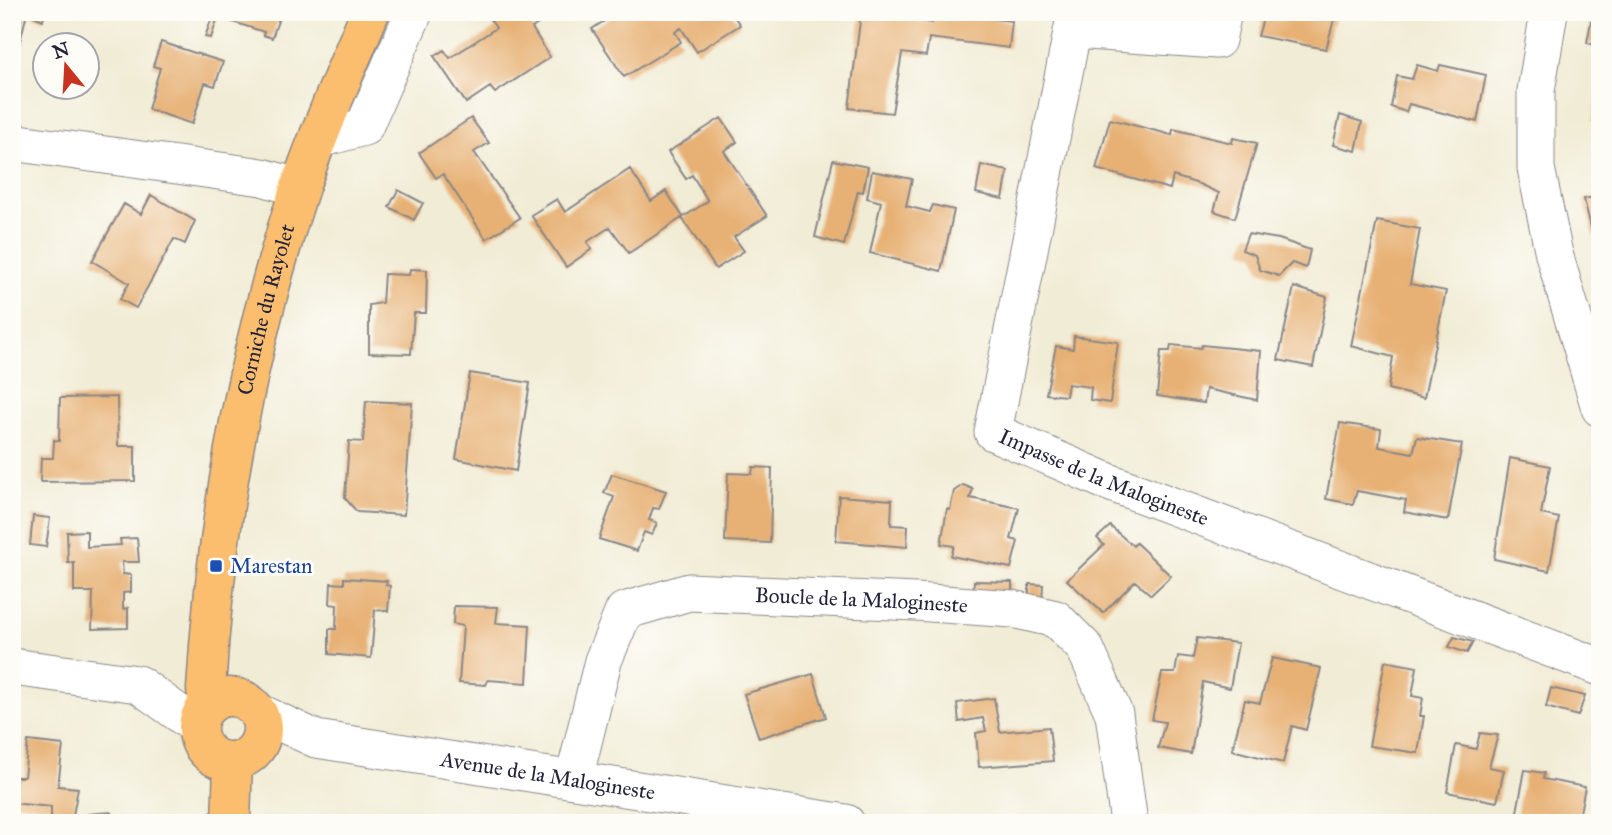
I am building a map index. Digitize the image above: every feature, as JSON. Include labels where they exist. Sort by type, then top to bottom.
[{"type":"main road","name":"Corniche du Rayolet","points":[[215,711],[261,721],[259,743],[244,758],[223,761],[206,751],[201,743],[215,711],[221,661],[211,619],[238,415],[255,344],[300,188],[370,12]]},
{"type":"main road","points":[[231,823],[233,761]]},
{"type":"street","points":[[319,139],[364,127],[414,12]]},
{"type":"street","name":"Impasse de la Malogineste","points":[[1223,12],[1217,40],[1075,21],[993,432],[1106,481],[1600,667]]},
{"type":"street","points":[[1549,12],[1536,91],[1536,168],[1554,254],[1600,408]]},
{"type":"street","points":[[12,142],[262,177],[300,188]]},
{"type":"street","name":"Boucle de la Malogineste","points":[[574,779],[603,660],[624,611],[689,592],[1013,609],[1056,619],[1085,648],[1114,713],[1129,823]]},
{"type":"street","name":"Avenue de la Malogineste","points":[[12,667],[138,684],[215,711],[316,739],[846,823]]},
{"type":"building","points":[[12,12],[45,12],[43,20],[27,13],[13,70]]},
{"type":"building","points":[[214,12],[281,12],[272,38],[263,35],[264,32],[218,17],[211,38],[205,37]]},
{"type":"building","points":[[485,12],[556,12],[532,28],[550,57],[495,93],[490,87],[466,103],[434,56],[444,50],[450,58],[496,28]]},
{"type":"building","points":[[618,12],[731,12],[740,25],[697,52],[681,28],[675,32],[681,42],[624,77],[592,29]]},
{"type":"building","points":[[934,12],[1012,21],[1009,48],[929,38],[926,56],[902,53],[892,113],[849,108],[861,13],[932,23]]},
{"type":"building","points":[[1129,12],[1155,12],[1154,19]]},
{"type":"building","points":[[1265,12],[1336,12],[1326,49],[1258,36]]},
{"type":"building","points":[[1591,21],[1600,23],[1600,46],[1587,43]]},
{"type":"building","points":[[161,42],[223,62],[215,86],[205,83],[192,124],[148,109],[160,68],[153,66]]},
{"type":"building","points":[[1417,65],[1438,71],[1440,65],[1486,75],[1477,122],[1409,104],[1406,112],[1391,107],[1397,76],[1412,79]]},
{"type":"building","points":[[1600,89],[1600,122],[1593,121]]},
{"type":"building","points":[[1340,115],[1362,122],[1356,151],[1333,145]]},
{"type":"building","points":[[471,118],[489,143],[474,152],[520,218],[486,239],[443,174],[436,178],[419,153]]},
{"type":"building","points":[[721,118],[737,142],[724,151],[767,216],[734,237],[744,251],[716,269],[682,218],[708,201],[692,175],[686,179],[668,152]]},
{"type":"building","points":[[1110,119],[1172,135],[1173,129],[1232,143],[1233,138],[1257,143],[1235,218],[1214,211],[1219,193],[1199,184],[1173,176],[1170,189],[1096,169]]},
{"type":"building","points":[[833,160],[868,167],[863,192],[858,191],[844,245],[815,237]]},
{"type":"building","points":[[981,165],[1008,171],[1003,199],[976,193]]},
{"type":"building","points":[[630,169],[651,201],[666,191],[683,217],[629,253],[610,227],[587,242],[592,249],[566,267],[531,215],[557,199],[565,212]]},
{"type":"building","points":[[872,171],[912,179],[906,206],[930,212],[933,205],[954,210],[941,271],[870,253],[881,202],[867,198]]},
{"type":"building","points":[[398,190],[423,203],[414,220],[389,207]]},
{"type":"building","points":[[151,195],[195,221],[185,244],[174,239],[136,308],[120,299],[129,283],[92,261],[124,204],[141,214]]},
{"type":"building","points":[[1600,196],[1600,234],[1593,236],[1584,199]]},
{"type":"building","points":[[1377,221],[1420,229],[1410,284],[1446,291],[1424,398],[1388,389],[1393,357],[1351,346]]},
{"type":"building","points":[[1248,234],[1279,239],[1310,250],[1306,268],[1292,263],[1279,276],[1260,270],[1255,255],[1242,250]]},
{"type":"building","points":[[410,269],[427,270],[426,313],[414,313],[411,354],[369,353],[369,305],[382,303],[384,274],[409,275]]},
{"type":"building","points":[[1294,287],[1327,297],[1313,367],[1278,360]]},
{"type":"building","points":[[1074,336],[1118,342],[1110,403],[1090,400],[1091,387],[1068,384],[1066,396],[1046,394],[1056,346],[1073,349]]},
{"type":"building","points":[[1171,345],[1261,351],[1257,400],[1206,389],[1204,403],[1157,396],[1161,351],[1170,351]]},
{"type":"building","points":[[470,373],[530,383],[516,471],[456,459]]},
{"type":"building","points":[[117,397],[118,446],[135,446],[135,481],[40,482],[41,458],[53,458],[54,440],[59,441],[60,398]]},
{"type":"building","points":[[366,401],[412,403],[404,515],[357,512],[345,498],[349,441],[363,442]]},
{"type":"building","points":[[1340,423],[1381,429],[1379,447],[1413,453],[1417,437],[1462,444],[1448,520],[1404,512],[1406,500],[1357,491],[1353,504],[1326,499]]},
{"type":"building","points":[[1510,458],[1550,466],[1541,514],[1559,518],[1549,571],[1494,559]]},
{"type":"building","points":[[753,467],[772,468],[770,543],[725,541],[728,473],[752,474]]},
{"type":"building","points":[[612,474],[666,491],[659,509],[653,508],[649,520],[657,523],[652,535],[644,532],[637,551],[599,539],[614,497],[604,493]]},
{"type":"building","points":[[963,485],[973,489],[970,498],[1019,508],[1011,539],[1018,541],[1011,568],[951,556],[954,546],[941,544],[947,509],[950,510],[954,491]]},
{"type":"building","points":[[839,496],[892,500],[891,525],[908,526],[907,547],[836,541]]},
{"type":"building","points":[[33,516],[50,518],[46,547],[30,545]]},
{"type":"building","points":[[1110,526],[1133,546],[1136,543],[1171,576],[1151,595],[1135,581],[1103,613],[1067,580],[1104,545],[1097,538]]},
{"type":"building","points":[[87,531],[87,547],[121,545],[120,539],[137,538],[139,562],[122,562],[123,574],[131,575],[131,592],[123,593],[123,609],[128,608],[128,628],[92,629],[93,592],[74,592],[74,563],[68,563],[67,532]]},
{"type":"building","points":[[344,578],[387,581],[386,585],[390,586],[388,611],[375,610],[371,658],[329,654],[329,629],[336,629],[337,605],[330,604],[331,583],[344,584]]},
{"type":"building","points":[[974,581],[1012,582],[1012,596],[973,593]]},
{"type":"building","points":[[1029,584],[1043,585],[1042,604],[1029,600]]},
{"type":"building","points":[[454,606],[498,607],[496,623],[530,625],[527,683],[488,680],[486,685],[459,683],[463,626],[453,624]]},
{"type":"building","points":[[1454,637],[1473,642],[1467,653],[1449,647]]},
{"type":"building","points":[[1197,638],[1238,643],[1230,688],[1203,682],[1191,754],[1158,748],[1165,722],[1152,720],[1162,673],[1175,673],[1178,656],[1193,658]]},
{"type":"building","points":[[1272,658],[1321,668],[1306,730],[1292,726],[1283,763],[1232,750],[1245,700],[1260,703]]},
{"type":"building","points":[[1385,661],[1417,667],[1412,696],[1423,698],[1420,716],[1424,716],[1418,753],[1369,746]]},
{"type":"building","points":[[813,674],[826,717],[759,738],[744,694]]},
{"type":"building","points":[[1551,688],[1585,696],[1578,716],[1546,707]]},
{"type":"building","points":[[994,698],[1000,732],[1049,727],[1053,761],[979,767],[976,733],[986,731],[983,718],[959,722],[957,703]]},
{"type":"building","points":[[1480,733],[1498,735],[1489,767],[1504,770],[1497,802],[1447,792],[1456,745],[1476,749]]},
{"type":"building","points":[[28,741],[63,745],[58,786],[78,788],[72,821],[51,818],[51,807],[12,803],[16,777],[24,777]]},
{"type":"building","points":[[1525,770],[1544,773],[1543,779],[1585,787],[1578,823],[1515,822]]},
{"type":"building","points":[[111,812],[112,823],[87,823],[88,814]]},
{"type":"place","name":"Marestan","points":[[216,566]]}]
